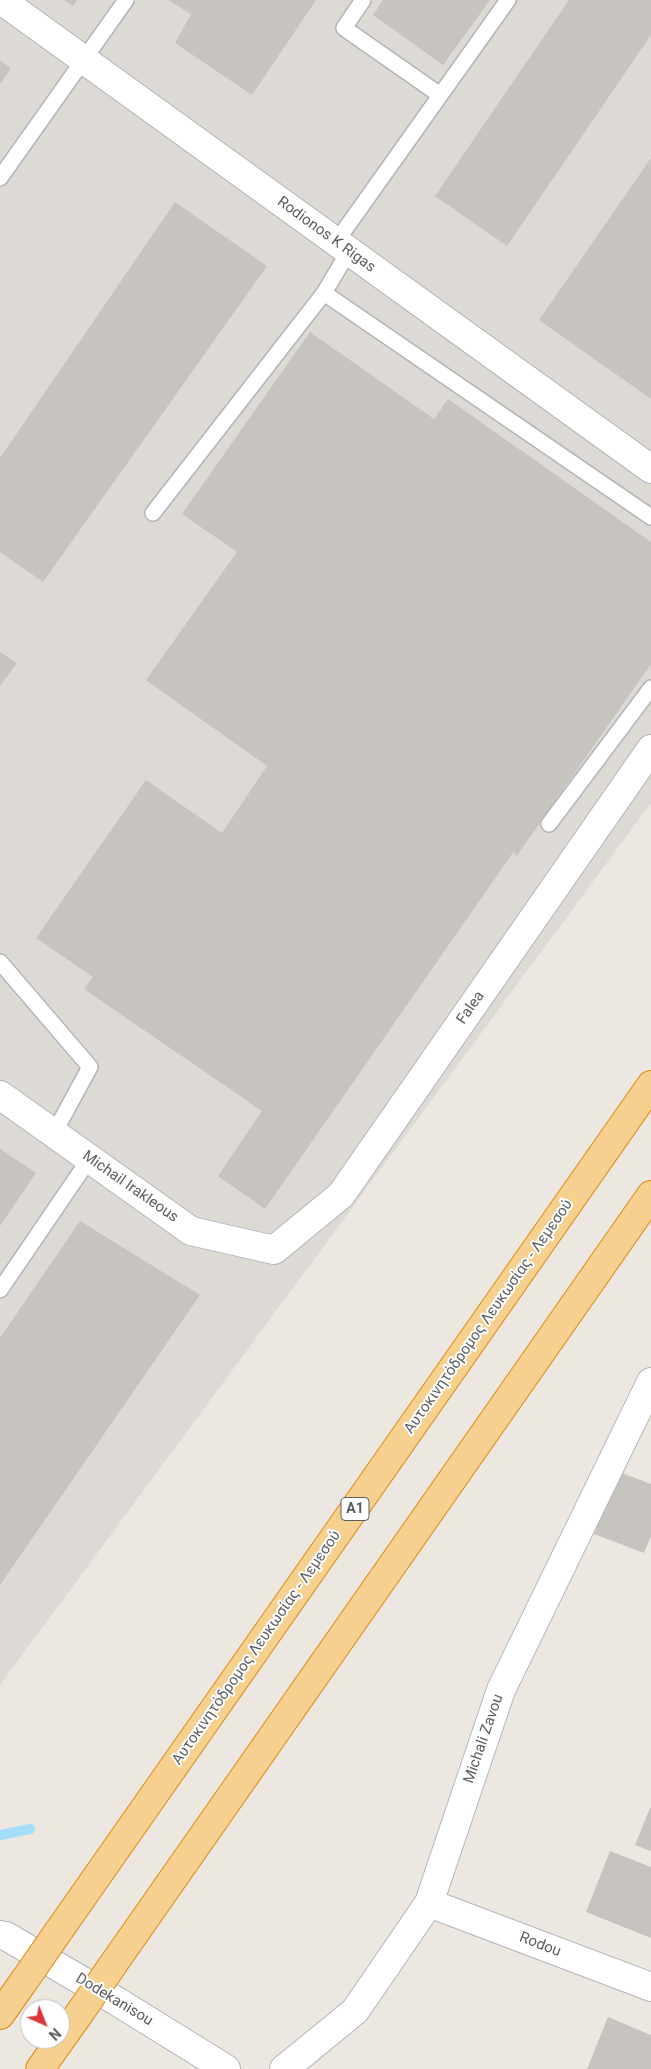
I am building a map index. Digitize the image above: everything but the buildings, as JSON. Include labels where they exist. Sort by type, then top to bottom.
[{"type":"highway","name":"Αυτοκινητόδρομος Λευκωσίας - Λεμεσού","points":[[0,2016],[651,1085]]},
{"type":"highway","points":[[40,2069],[651,1195]]},
{"type":"street","name":"Rodionos K Rigas","points":[[1,0],[651,469]]},
{"type":"street","name":"Falea","points":[[274,1250],[341,1195],[651,749]]},
{"type":"street","name":"Michail Irakleous","points":[[0,1095],[191,1231],[274,1250]]},
{"type":"street","name":"Michali Zavou","points":[[284,2069],[355,2011],[429,1903],[500,1690],[651,1382]]},
{"type":"street","name":"Rodou","points":[[429,1903],[651,1987]]},
{"type":"street","name":"Dodekanisou","points":[[0,1935],[6,1936],[118,2002],[226,2069]]},
{"type":"lane","points":[[0,178],[126,0]]},
{"type":"lane","points":[[363,0],[344,28],[440,95]]},
{"type":"lane","points":[[153,513],[324,293],[343,247],[440,95],[508,0]]},
{"type":"lane","points":[[324,293],[651,517]]},
{"type":"lane","points":[[549,824],[651,688]]},
{"type":"lane","points":[[0,962],[90,1067],[54,1133]]},
{"type":"lane","points":[[0,1290],[90,1158]]},
{"type":"shaded area","points":[[0,0],[651,0],[651,803],[0,1685]]},
{"type":"waterway","points":[[0,1835],[30,1829]]}]
